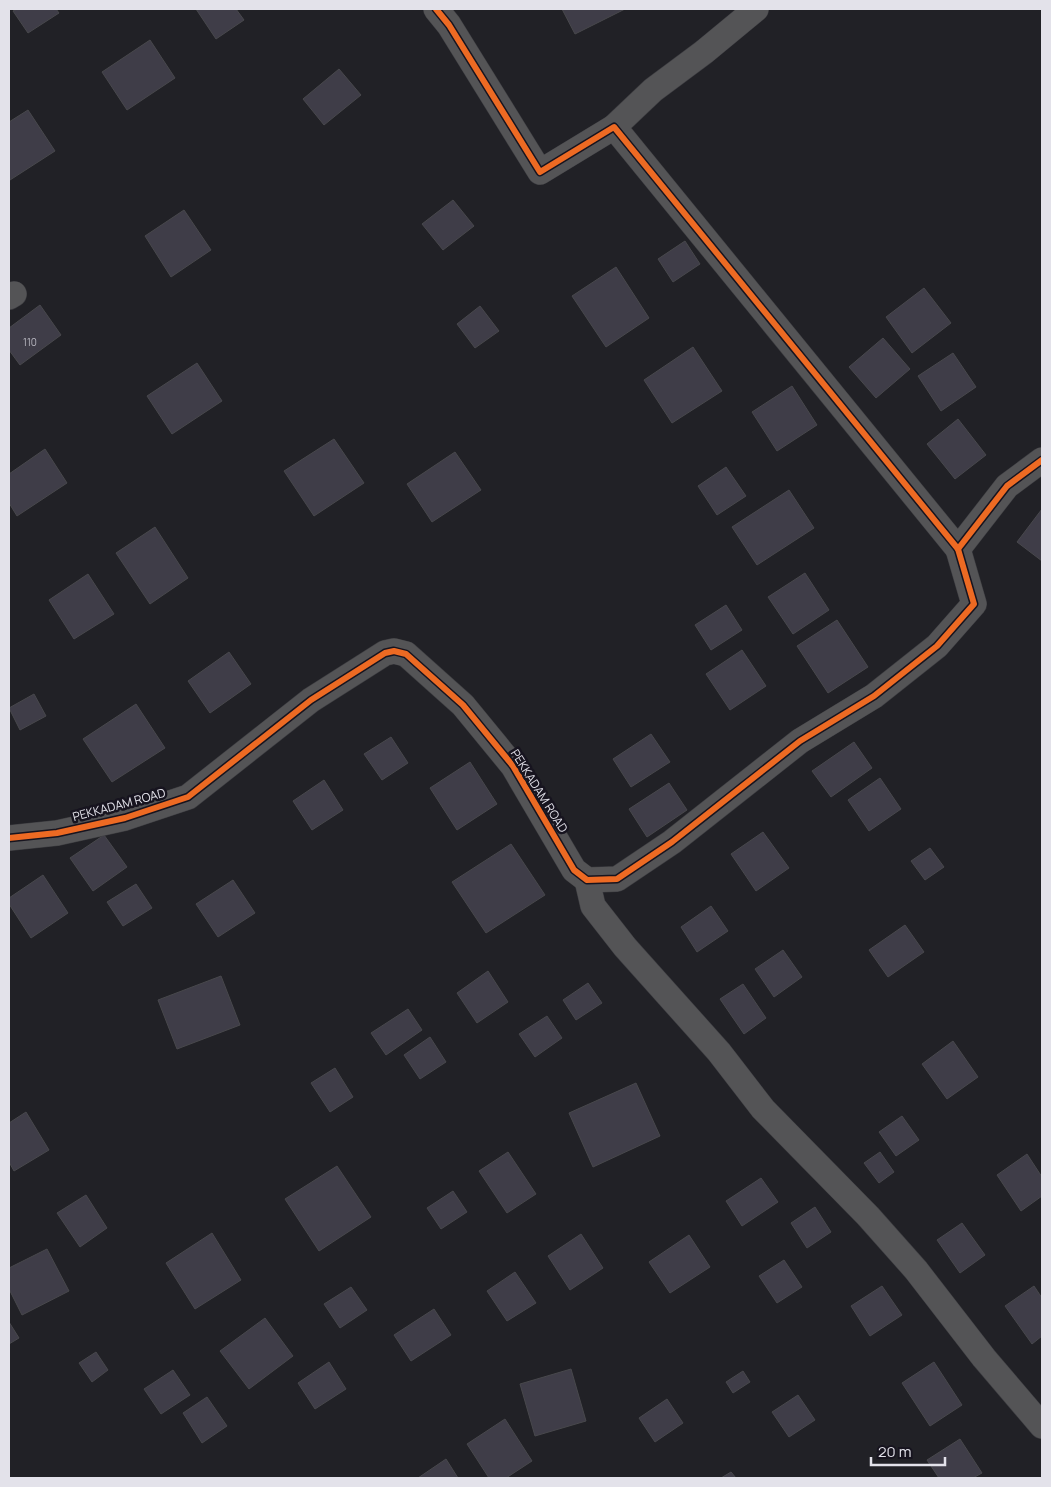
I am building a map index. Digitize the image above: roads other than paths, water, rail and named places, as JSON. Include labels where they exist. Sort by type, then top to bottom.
[{"type":"street","points":[[436,9],[449,25],[540,172],[614,127],[653,90],[704,52],[756,9]]},
{"type":"street","points":[[614,127],[958,549],[974,604],[937,646],[874,696],[800,741],[672,842],[617,878],[587,880],[593,906],[625,947],[719,1052],[763,1109],[868,1216],[916,1270],[984,1358],[1042,1426]]},
{"type":"street","points":[[958,549],[1007,486],[1042,460]]},
{"type":"street","name":"PEKKADAM ROAD","points":[[9,838],[57,833],[115,820],[188,797],[311,700],[385,653],[394,651],[406,654],[463,706],[514,766],[574,870],[587,880]]}]
